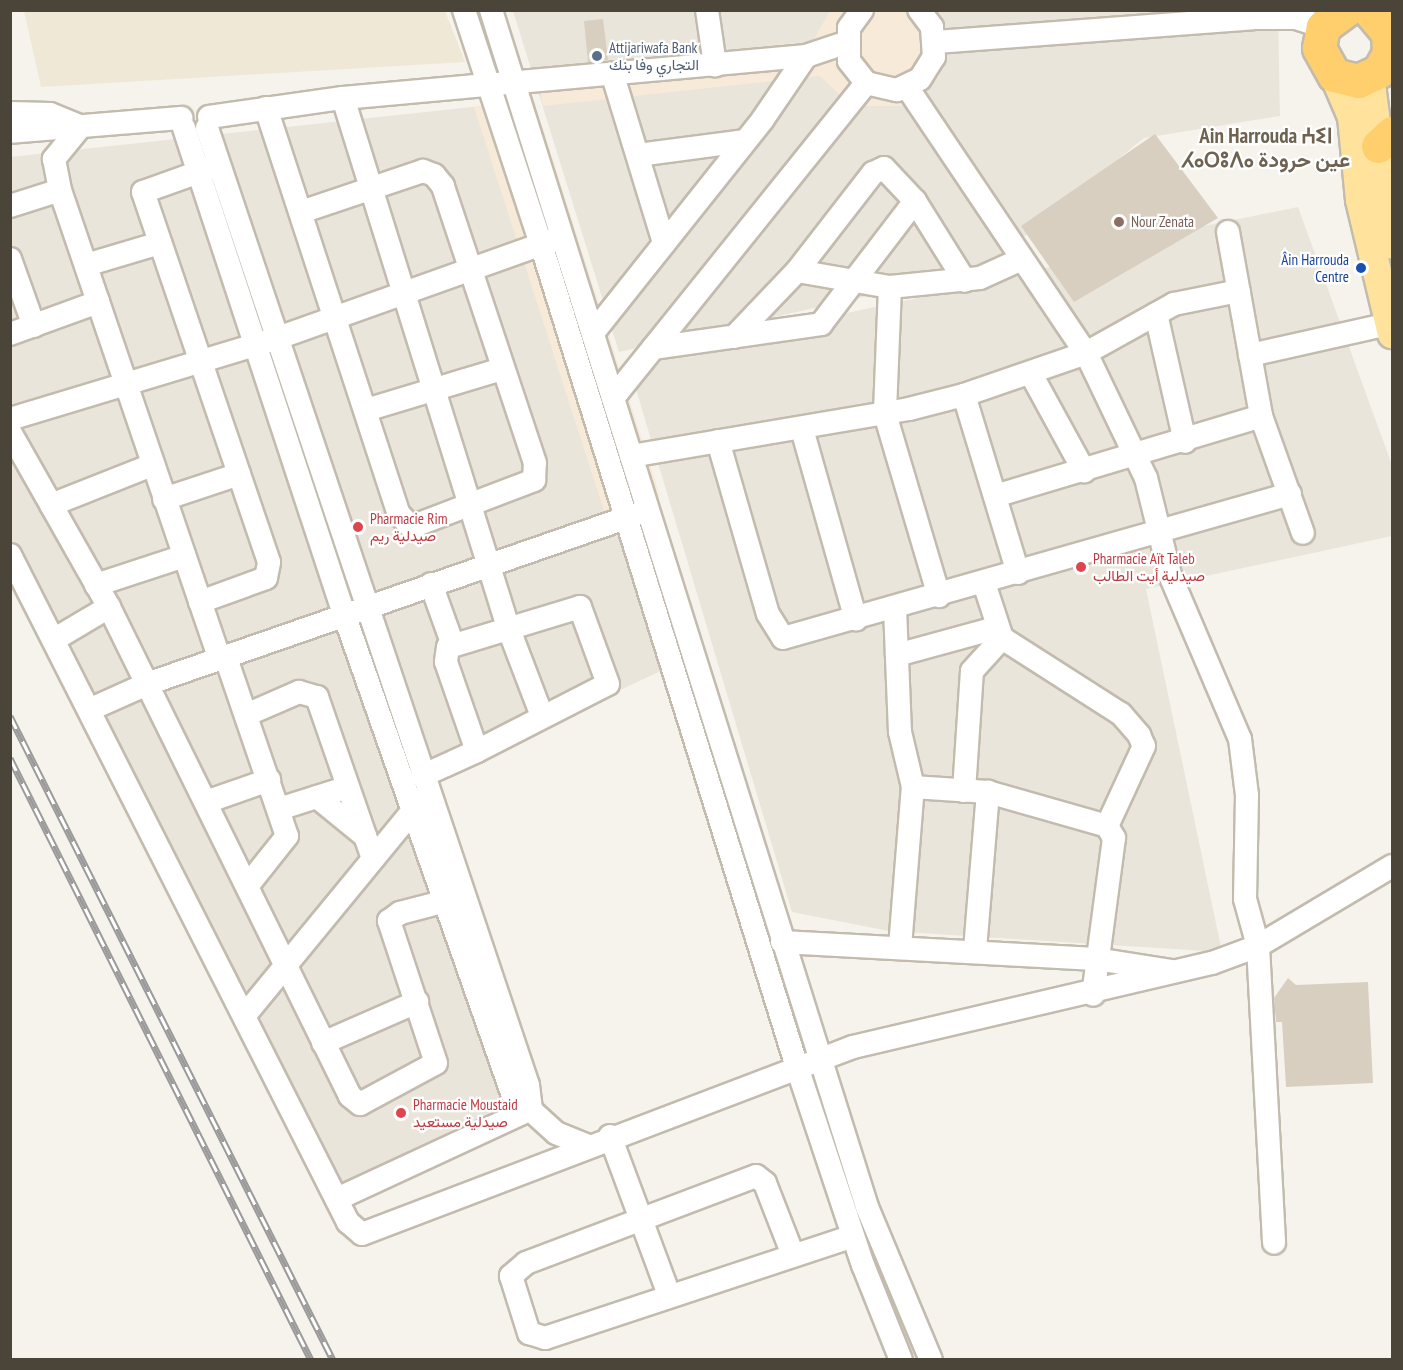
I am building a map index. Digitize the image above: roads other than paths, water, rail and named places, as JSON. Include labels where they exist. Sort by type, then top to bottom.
[{"type":"highway","points":[[1346,15],[1391,44],[1381,81],[1358,81],[1334,75],[1318,48],[1346,15]]},
{"type":"main road","points":[[1334,75],[1352,117],[1360,200],[1391,329]]},
{"type":"main road","points":[[1381,81],[1392,245]]},
{"type":"street","points":[[464,10],[491,83],[542,244],[637,513],[782,942],[880,1245],[931,1359]]},
{"type":"street","points":[[491,10],[516,81],[631,456],[637,513],[797,1067],[853,1236],[901,1359]]},
{"type":"street","points":[[707,10],[714,65]]},
{"type":"street","points":[[862,10],[849,28],[847,52],[866,83],[882,89],[907,87],[928,71],[936,42],[919,10]]},
{"type":"street","points":[[936,42],[1253,18],[1346,15]]},
{"type":"street","points":[[10,144],[69,134],[195,123],[266,108],[343,98],[491,83],[613,76],[847,52]]},
{"type":"street","points":[[593,333],[745,141],[808,55]]},
{"type":"street","points":[[613,76],[664,243]]},
{"type":"street","points":[[613,398],[866,83]]},
{"type":"street","points":[[907,87],[1086,353],[1136,457],[1170,575],[1240,739],[1247,795],[1245,899],[1258,946],[1274,1243]]},
{"type":"street","points":[[343,98],[401,295],[434,389],[508,627],[542,716]]},
{"type":"street","points":[[266,108],[301,212],[337,317],[399,514],[411,527],[534,480],[535,463],[468,272],[443,186],[434,175],[423,171],[301,212]]},
{"type":"street","points":[[10,113],[50,114],[69,134]]},
{"type":"street","points":[[195,123],[256,344],[354,611],[426,783],[528,1085],[531,1109]]},
{"type":"street","points":[[10,132],[69,134]]},
{"type":"street","points":[[69,134],[54,159],[60,190],[124,384],[200,602],[246,716],[287,836],[248,885]]},
{"type":"street","points":[[638,155],[745,141]]},
{"type":"street","points":[[200,602],[269,573],[239,474],[143,192],[208,169]]},
{"type":"street","points":[[208,169],[278,338],[411,812],[512,1093],[556,1133],[586,1145]]},
{"type":"street","points":[[734,337],[797,271],[876,171],[890,169],[915,201],[965,281]]},
{"type":"street","points":[[10,206],[60,190]]},
{"type":"street","points":[[653,348],[821,324],[915,201]]},
{"type":"street","points":[[1228,232],[1261,416],[1303,533]]},
{"type":"street","points":[[10,419],[278,338],[564,236]]},
{"type":"street","points":[[86,265],[160,243]]},
{"type":"street","points":[[10,259],[34,326]]},
{"type":"street","points":[[797,271],[890,286],[965,281],[1022,259]]},
{"type":"street","points":[[890,286],[885,414],[939,596]]},
{"type":"street","points":[[631,456],[885,414],[964,395],[1031,374],[1086,353],[1174,304],[1239,291]]},
{"type":"street","points":[[10,334],[98,302]]},
{"type":"street","points":[[1156,314],[1185,442]]},
{"type":"street","points":[[1250,355],[1391,329]]},
{"type":"street","points":[[366,410],[502,369]]},
{"type":"street","points":[[1031,374],[1084,471]]},
{"type":"street","points":[[964,395],[1018,573]]},
{"type":"street","points":[[995,496],[1136,457],[1261,416]]},
{"type":"street","points":[[802,429],[856,620]]},
{"type":"street","points":[[10,432],[109,607],[288,965],[323,1043],[350,1096],[360,1104],[436,1063],[389,921],[400,913],[442,902]]},
{"type":"street","points":[[718,441],[776,633],[783,638],[856,620],[1160,534],[1290,494]]},
{"type":"street","points":[[51,505],[152,465]]},
{"type":"street","points":[[164,499],[239,474]]},
{"type":"street","points":[[91,709],[147,684],[637,513]]},
{"type":"street","points":[[10,555],[91,709],[354,1231],[372,1234],[586,1145],[819,1059],[1093,995],[1179,972],[1258,946],[1392,866]]},
{"type":"street","points":[[96,585],[184,556]]},
{"type":"street","points":[[984,583],[999,633],[1121,714],[1139,735],[1144,746],[1107,826]]},
{"type":"street","points":[[431,584],[453,645]]},
{"type":"street","points":[[245,1015],[411,812],[426,783],[477,751],[608,684],[585,610],[566,606],[453,645],[446,651],[446,662],[477,751]]},
{"type":"street","points":[[55,639],[109,607]]},
{"type":"street","points":[[895,608],[900,732],[913,787],[900,947]]},
{"type":"street","points":[[897,655],[999,633]]},
{"type":"street","points":[[964,791],[972,671],[999,633]]},
{"type":"street","points":[[246,716],[299,692],[312,692],[373,859]]},
{"type":"street","points":[[206,802],[269,780]]},
{"type":"street","points":[[279,809],[348,787]]},
{"type":"street","points":[[913,787],[988,792],[1107,826],[1114,837],[1093,995]]},
{"type":"street","points":[[975,950],[988,792]]},
{"type":"street","points":[[317,797],[365,836]]},
{"type":"street","points":[[782,942],[975,950],[1096,959],[1179,972]]},
{"type":"street","points":[[323,1043],[417,1002]]},
{"type":"street","points":[[337,1198],[531,1109]]},
{"type":"street","points":[[610,1136],[669,1295]]},
{"type":"street","points":[[793,1255],[765,1183],[756,1176],[640,1218],[515,1269],[512,1282],[529,1333],[545,1338],[669,1295],[853,1236]]},
{"type":"railway","points":[[10,716],[333,1360]]},
{"type":"railway","points":[[10,758],[311,1360]]},
{"type":"place","name":"Attijariwafa Bank التجاري وفا بنك","points":[[597,56]]},
{"type":"place","name":"Nour Zenata","points":[[1119,222]]},
{"type":"place","name":"Âin Harrouda Centre","points":[[1361,268]]},
{"type":"place","name":"Pharmacie Rim صيدلية ريم","points":[[358,527]]},
{"type":"place","name":"Pharmacie Aït Taleb صيدلية أيت الطالب","points":[[1081,567]]},
{"type":"place","name":"Pharmacie Moustaid صيدلية مستعيد","points":[[401,1113]]},
{"type":"district","name":"Ain Harrouda ⵄⵉⵏ ⵃⴰⵔⵓⴷⴰ عين حرودة","points":[[1266,148]]}]
